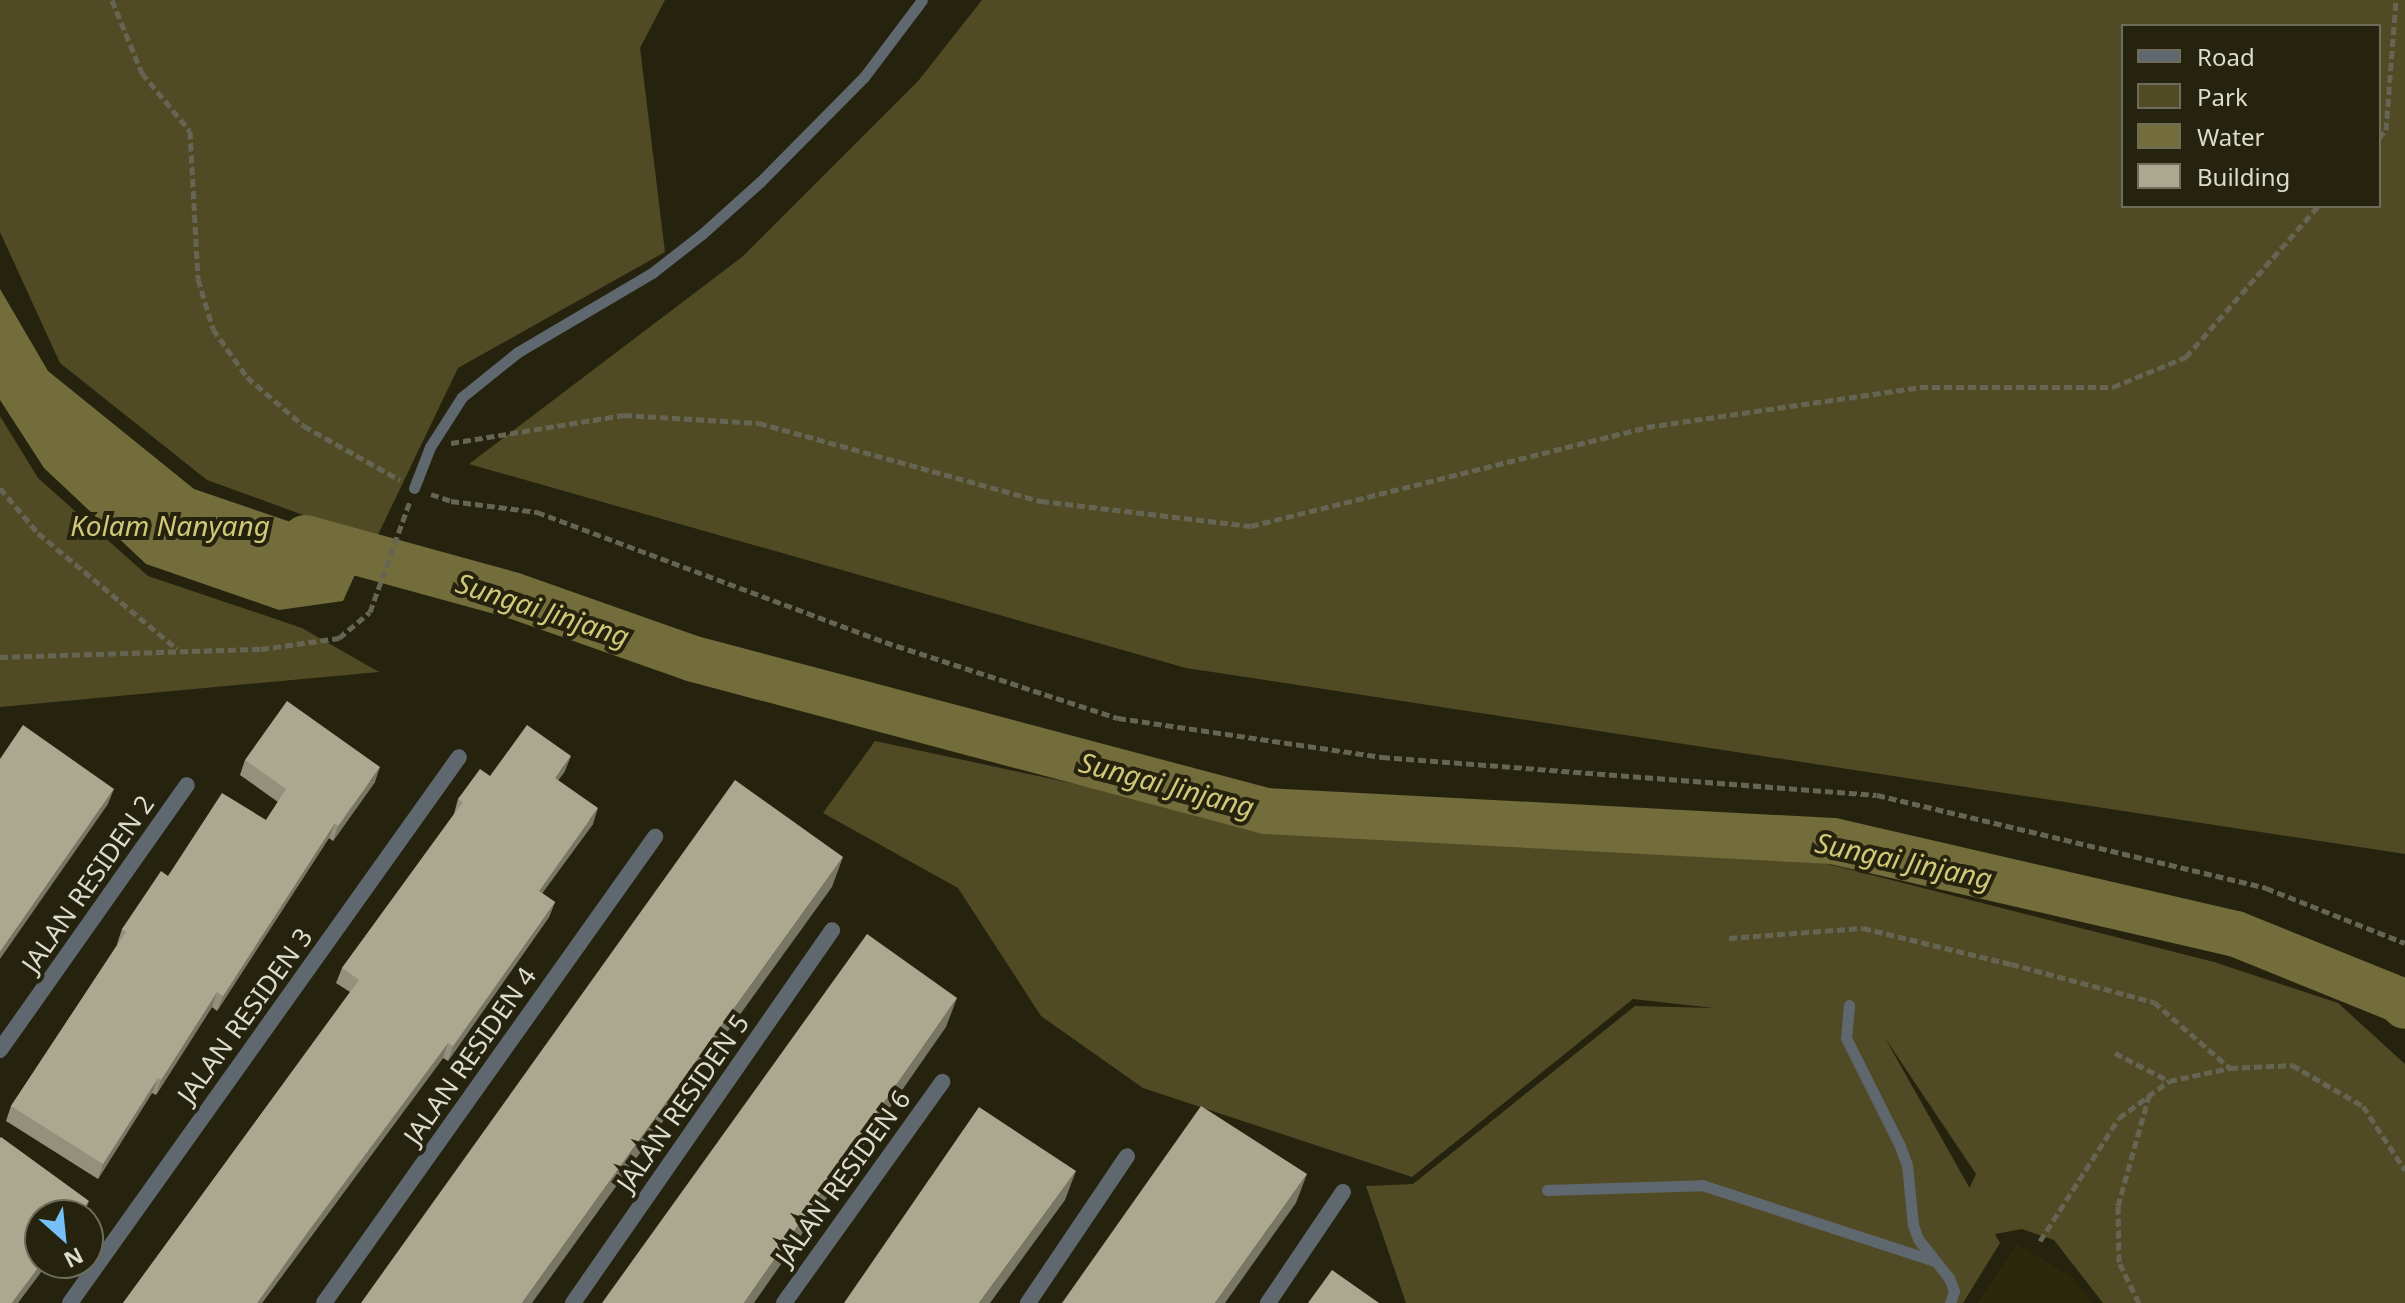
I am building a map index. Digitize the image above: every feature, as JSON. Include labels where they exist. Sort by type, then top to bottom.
[{"type":"street","name":"JALAN RESIDEN 3","points":[[70,1303],[459,757]]},
{"type":"street","name":"JALAN RESIDEN 2","points":[[0,1050],[187,785]]},
{"type":"street","name":"JALAN RESIDEN 4","points":[[324,1303],[655,837]]},
{"type":"street","name":"JALAN RESIDEN 5","points":[[573,1303],[832,930]]},
{"type":"street","name":"JALAN RESIDEN 6","points":[[784,1303],[942,1082]]},
{"type":"street","points":[[1028,1303],[1127,1156]]},
{"type":"street","points":[[1268,1303],[1343,1192]]},
{"type":"lane","points":[[414,488],[430,447],[462,397],[518,352],[652,273],[760,182],[864,77],[922,0]]},
{"type":"lane","points":[[1849,1005],[1846,1038],[1900,1146],[1907,1165],[1913,1225],[1918,1239],[1949,1278],[1954,1291],[1950,1303]]},
{"type":"lane","points":[[1547,1190],[1702,1185],[1934,1261]]},
{"type":"path","points":[[112,0],[142,73],[190,131],[198,279],[213,329],[247,377],[304,426],[414,488],[451,501],[537,512],[885,642],[1118,718],[1382,757],[1877,795],[2266,888],[2405,943]]},
{"type":"path","points":[[2381,136],[2386,130],[2396,0]]},
{"type":"path","points":[[430,447],[624,415],[759,423],[1041,501],[1251,526],[1647,427],[1920,387],[2113,387],[2186,357],[2316,208]]},
{"type":"path","points":[[0,488],[38,533],[177,650]]},
{"type":"path","points":[[0,657],[261,649],[339,638],[370,612],[414,488]]},
{"type":"path","points":[[1729,938],[1863,928],[2011,964],[2154,1002],[2230,1068]]},
{"type":"path","points":[[2115,1053],[2169,1081]]},
{"type":"path","points":[[2040,1241],[2119,1118],[2169,1081],[2230,1068],[2292,1065],[2363,1106],[2405,1170]]},
{"type":"path","points":[[2139,1303],[2119,1262],[2118,1206],[2150,1095]]},
{"type":"shaded area","points":[[2017,1244],[2071,1276],[2091,1303],[1978,1303]]},
{"type":"green space","points":[[0,0],[665,0],[640,48],[665,252],[458,368],[375,541],[207,480],[60,363],[0,232]]},
{"type":"green space","points":[[982,0],[2405,0],[2405,854],[1186,668],[469,464],[742,257],[919,80]]},
{"type":"green space","points":[[0,416],[38,478],[148,576],[302,628],[379,672],[0,707]]},
{"type":"green space","points":[[875,741],[1234,818],[1600,843],[1749,844],[2214,962],[2338,1003],[2405,1064],[2405,1303],[2103,1303],[2054,1240],[2022,1229],[1995,1234],[2000,1243],[1963,1303],[1406,1303],[1366,1186],[1413,1184],[1635,1006],[1714,1008],[1633,999],[1412,1177],[1143,1088],[1041,1016],[958,888],[823,813]],"holes":[[[1885,1038],[1976,1174],[1969,1187]]]},
{"type":"water","name":"Kolam Nanyang","points":[[0,289],[48,371],[194,489],[367,548],[343,601],[279,610],[146,564],[44,468],[0,400]]},
{"type":"building","points":[[287,701],[380,767],[338,826],[335,823],[223,996],[217,992],[103,1164],[11,1106],[126,932],[122,929],[161,871],[168,876],[222,793],[266,820],[286,789],[245,760]]},
{"type":"building","points":[[23,725],[114,789],[0,952],[0,759]]},
{"type":"building","points":[[527,725],[571,756],[555,778],[598,808],[539,891],[555,902],[453,1046],[448,1043],[257,1303],[123,1303],[359,980],[342,968],[463,802],[458,799],[480,769],[490,776]]},
{"type":"building","points":[[735,780],[843,857],[522,1303],[361,1303]]},
{"type":"building","points":[[867,934],[957,998],[744,1303],[602,1303]]},
{"type":"building","points":[[1201,1106],[1307,1174],[1215,1303],[1062,1303]]},
{"type":"building","points":[[979,1107],[1076,1171],[979,1303],[844,1303]]},
{"type":"building","points":[[0,1138],[86,1199],[24,1199],[24,1279],[30,1279],[12,1303],[0,1303]]},
{"type":"building","points":[[1332,1270],[1379,1303],[1308,1303]]},
{"type":"waterway","name":"Sungai Jinjang","points":[[305,538],[512,595],[694,659],[1266,811],[1833,841],[2236,934],[2399,1000],[2405,1006]]}]
